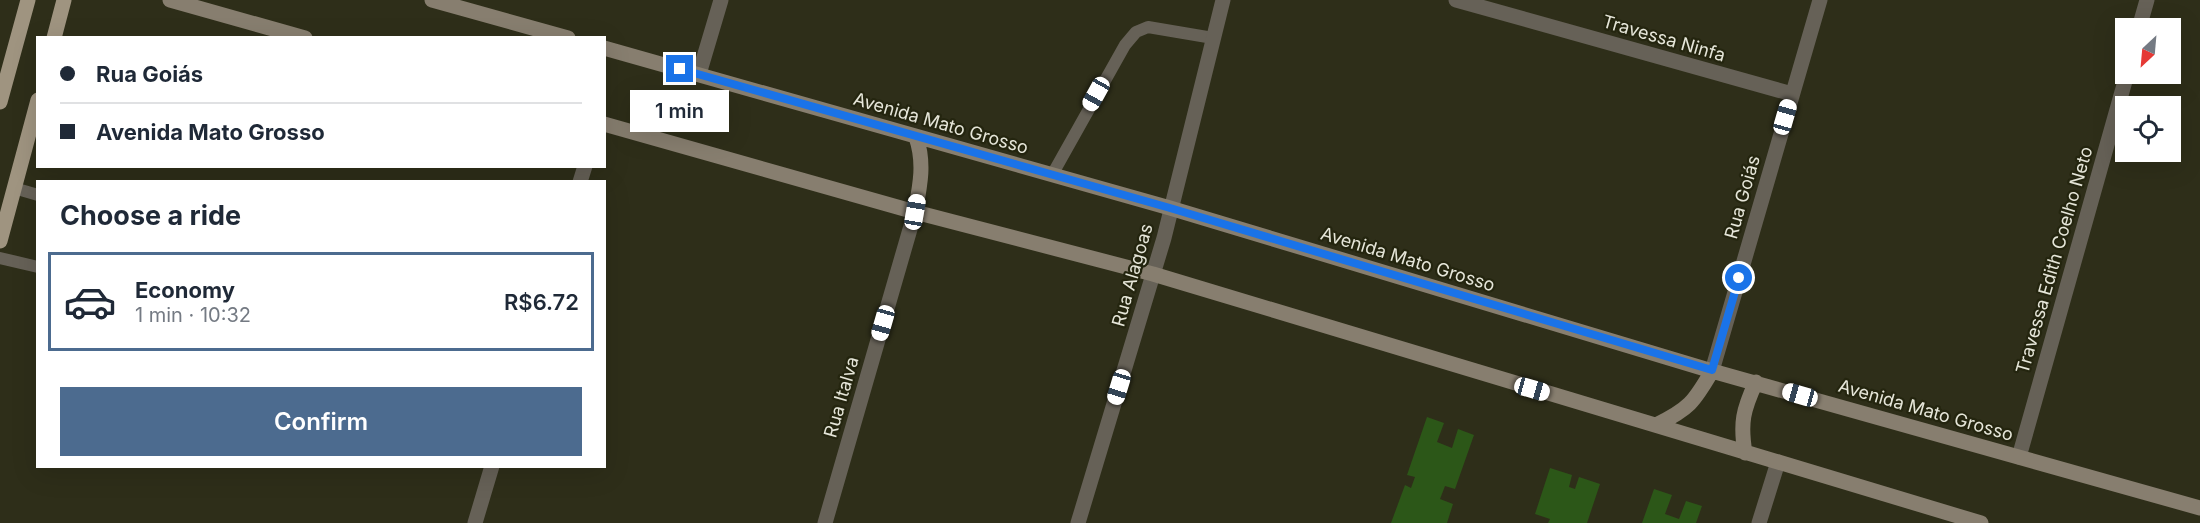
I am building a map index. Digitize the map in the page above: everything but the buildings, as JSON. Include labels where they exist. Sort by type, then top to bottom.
[{"type":"main road","points":[[0,102],[28,0]]},
{"type":"main road","points":[[55,36],[64,0]]},
{"type":"main road","points":[[170,0],[215,5],[300,36]]},
{"type":"main road","points":[[432,0],[561,36]]},
{"type":"main road","name":"Avenida Mato Grosso","points":[[606,49],[1170,208],[1712,370],[2200,508]]},
{"type":"main road","points":[[0,241],[36,107]]},
{"type":"main road","points":[[606,125],[915,212],[1153,274],[1981,523]]},
{"type":"main road","points":[[915,212],[922,173],[921,151],[916,137]]},
{"type":"main road","points":[[1656,426],[1684,410],[1696,399],[1712,370]]},
{"type":"main road","points":[[1745,453],[1742,433],[1743,410],[1756,382]]},
{"type":"street","points":[[699,74],[721,0]]},
{"type":"street","name":"Rua Alagoas","points":[[1078,523],[1153,274],[1223,0]]},
{"type":"street","name":"Travessa Ninfa","points":[[1456,0],[1792,94]]},
{"type":"street","name":"Rua Goiás","points":[[1712,370],[1820,0]]},
{"type":"street","points":[[2142,18],[2147,0]]},
{"type":"street","name":"Travessa Edith Coelho Neto","points":[[2019,457],[2124,84]]},
{"type":"street","name":"Rua Italva","points":[[825,523],[915,212]]},
{"type":"street","points":[[1759,523],[1778,462]]},
{"type":"street","points":[[475,523],[491,468]]},
{"type":"lane","points":[[1052,175],[1125,45],[1136,32],[1148,27],[1214,38]]},
{"type":"lane","points":[[14,188],[36,194]]},
{"type":"lane","points":[[0,258],[36,267]]},
{"type":"route","points":[[680,69],[1170,208],[1712,370],[1739,278]]}]
